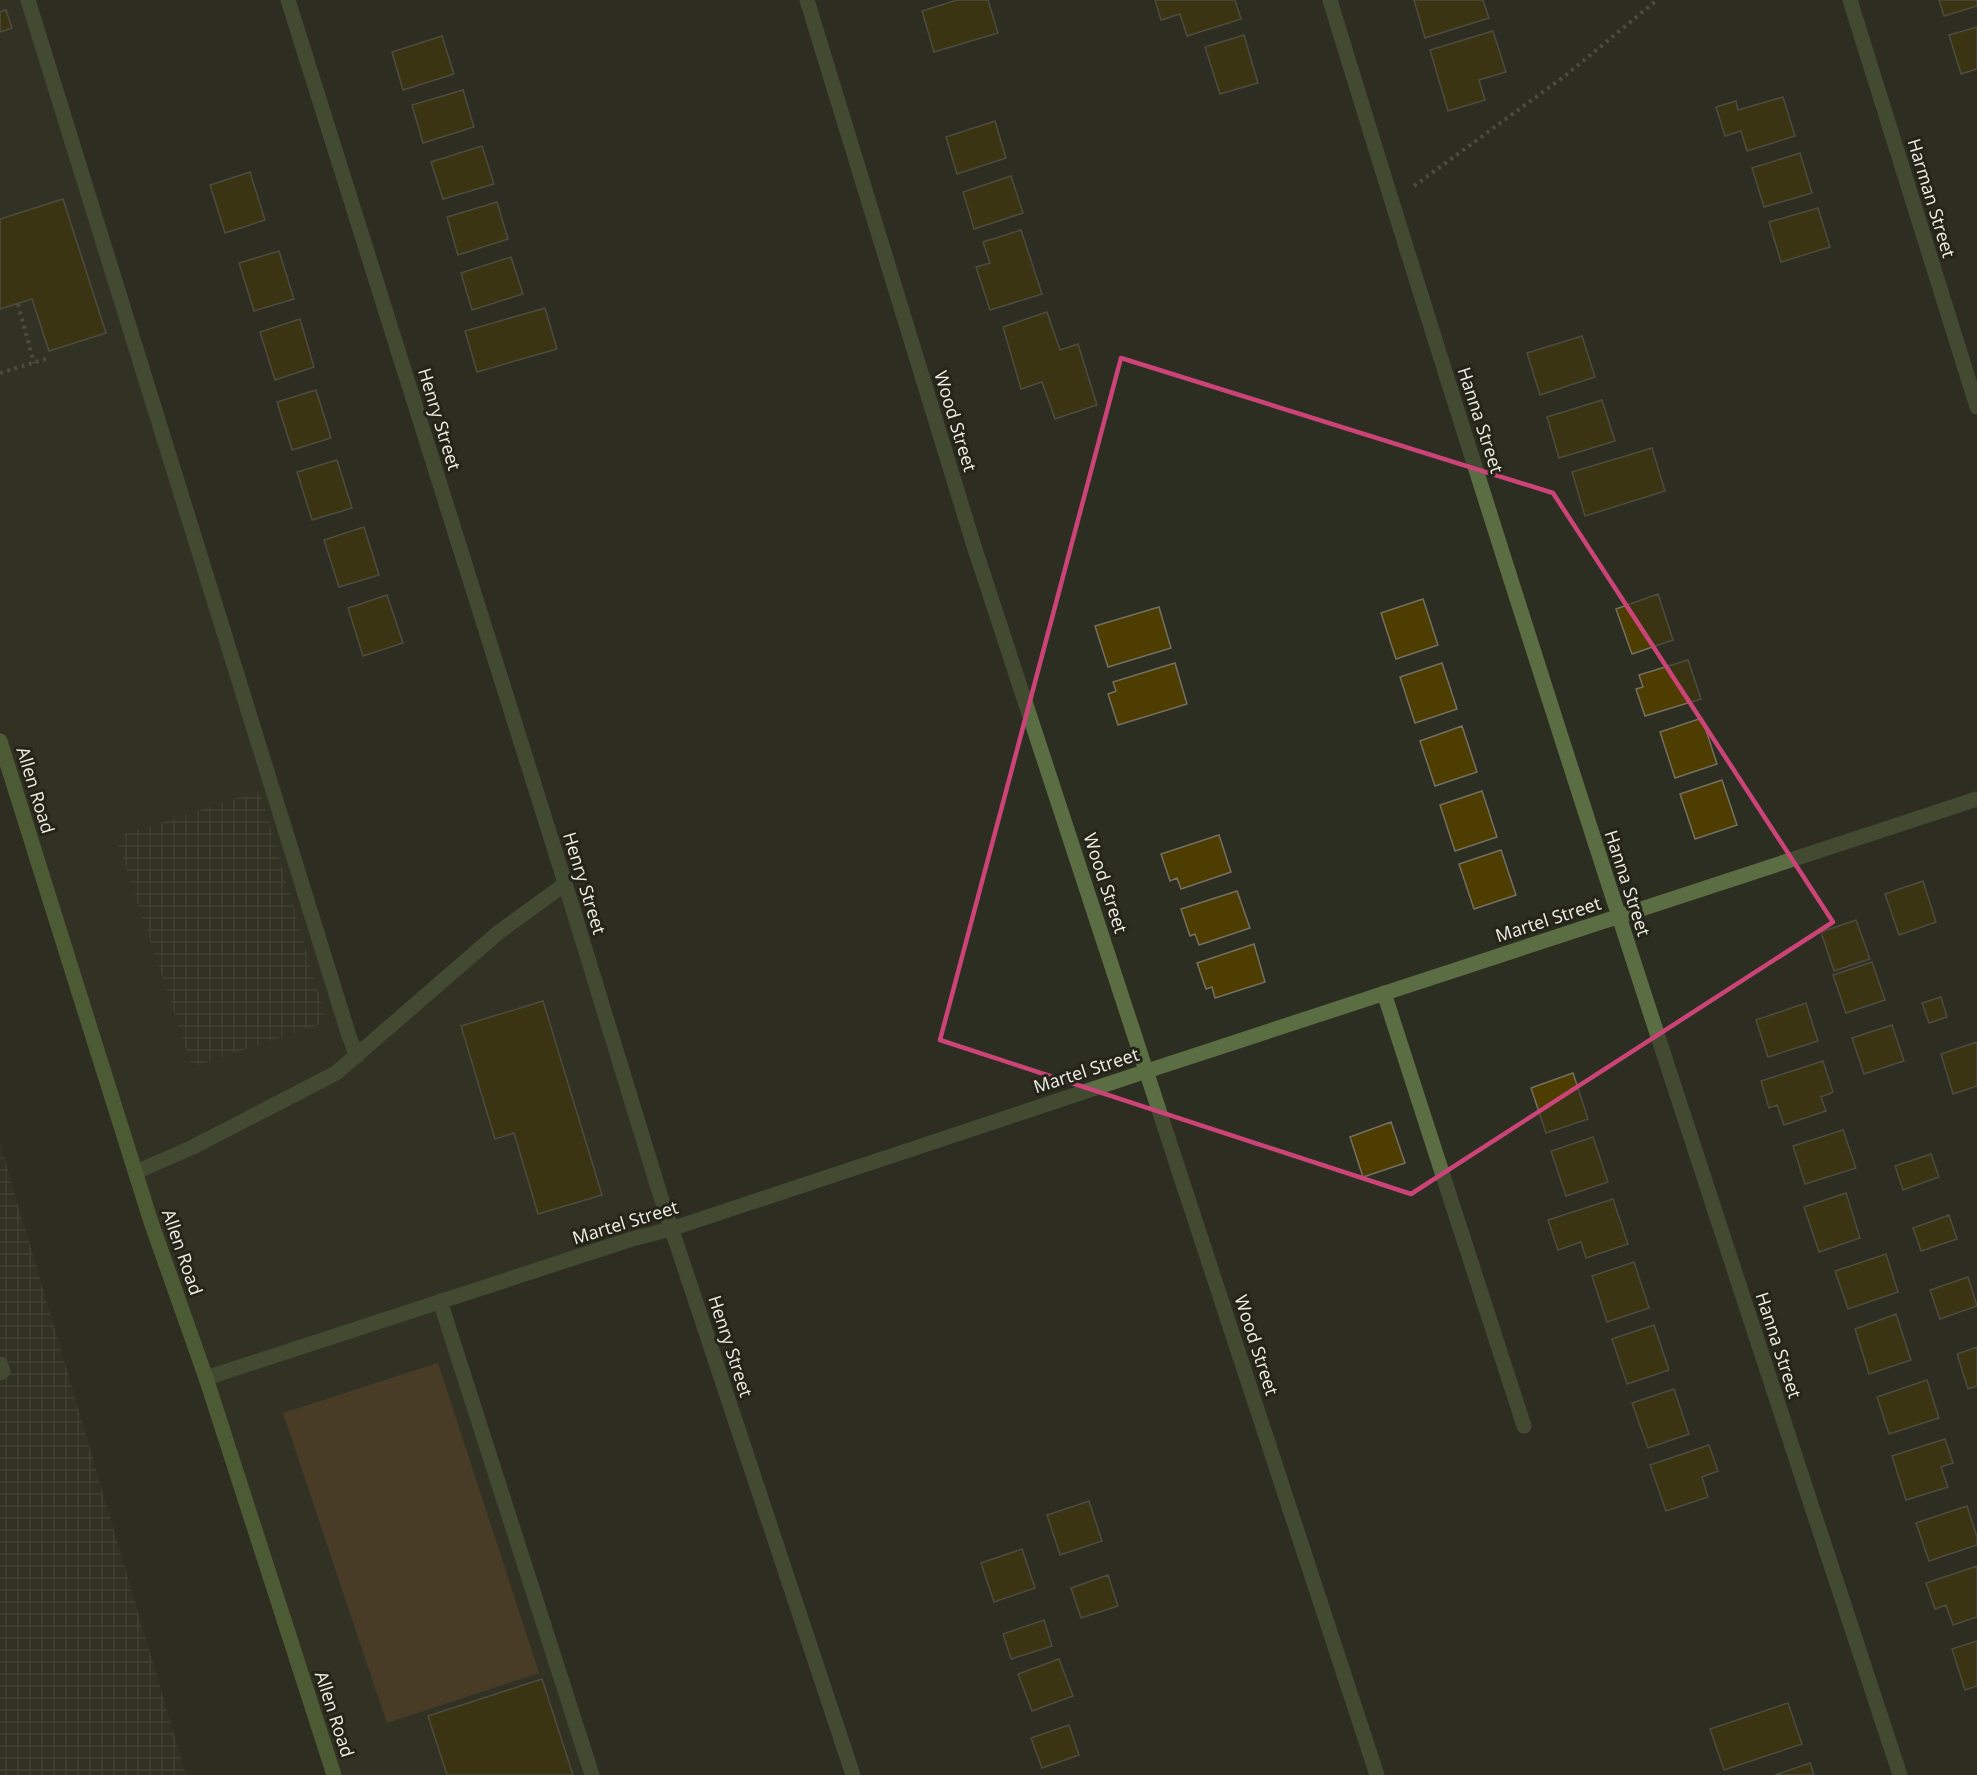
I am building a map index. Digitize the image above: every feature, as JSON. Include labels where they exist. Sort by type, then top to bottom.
[{"type":"main road","name":"Allen Road","points":[[0,741],[136,1172],[206,1378],[334,1775]]},
{"type":"street","points":[[28,0],[357,1056]]},
{"type":"street","name":"Henry Street","points":[[288,0],[671,1229],[853,1775]]},
{"type":"street","name":"Wood Street","points":[[807,0],[974,546],[1377,1775]]},
{"type":"street","name":"Hanna Street","points":[[1330,0],[1391,201],[1618,917],[1900,1775]]},
{"type":"street","name":"Harman Street","points":[[1850,0],[1977,407]]},
{"type":"street","name":"Martel Street","points":[[206,1378],[632,1239],[671,1229],[1977,799]]},
{"type":"street","points":[[136,1172],[193,1147],[336,1073],[499,932],[565,884]]},
{"type":"street","points":[[1384,993],[1524,1425]]},
{"type":"street","points":[[440,1301],[592,1775]]},
{"type":"street","points":[[0,1364],[3,1371],[0,1373]]},
{"type":"path","points":[[1391,201],[1422,181],[1566,75],[1658,0]]},
{"type":"path","points":[[18,304],[34,363]]},
{"type":"path","points":[[0,373],[49,358]]},
{"type":"highlighted area","points":[[1121,358],[1553,493],[1833,922],[1411,1194],[940,1040]]},
{"type":"shaded area","points":[[0,0],[28,0],[357,1055],[565,884],[671,1229],[441,1301],[592,1775],[334,1775],[0,741]]},
{"type":"shaded area","points":[[260,791],[327,1022],[192,1067],[116,837]]},
{"type":"shaded area","points":[[0,1143],[186,1775],[0,1775]]},
{"type":"shaded area","points":[[438,1363],[539,1673],[387,1723],[283,1413]]},
{"type":"building","points":[[957,0],[988,0],[998,33],[934,52],[922,11]]},
{"type":"building","points":[[1155,0],[1235,0],[1241,19],[1187,36],[1180,14],[1161,20]]},
{"type":"building","points":[[1414,0],[1483,0],[1489,18],[1425,38]]},
{"type":"building","points":[[1939,0],[1977,0],[1977,6],[1944,16]]},
{"type":"building","points":[[6,10],[12,28],[0,32],[0,12]]},
{"type":"building","points":[[1977,27],[1977,69],[1961,74],[1949,35]]},
{"type":"building","points":[[1493,31],[1506,72],[1479,80],[1485,100],[1448,111],[1430,50]]},
{"type":"building","points":[[1244,35],[1258,83],[1220,94],[1205,47]]},
{"type":"building","points":[[442,36],[454,74],[403,90],[392,52]]},
{"type":"building","points":[[463,90],[474,127],[423,143],[412,105]]},
{"type":"building","points":[[1783,97],[1795,136],[1747,151],[1741,131],[1725,136],[1716,107],[1736,101],[1738,110]]},
{"type":"building","points":[[995,121],[1006,158],[957,174],[946,137]]},
{"type":"building","points":[[482,146],[494,184],[443,199],[431,162]]},
{"type":"building","points":[[1800,153],[1812,193],[1764,207],[1752,168]]},
{"type":"building","points":[[250,172],[265,220],[225,233],[210,185]]},
{"type":"building","points":[[1011,176],[1023,213],[974,229],[963,192]]},
{"type":"building","points":[[63,199],[106,333],[49,351],[32,299],[0,309],[0,219]]},
{"type":"building","points":[[497,202],[508,239],[458,255],[447,217]]},
{"type":"building","points":[[1818,208],[1830,247],[1781,262],[1769,222]]},
{"type":"building","points":[[1021,230],[1042,294],[990,310],[976,267],[990,263],[983,242]]},
{"type":"building","points":[[279,251],[294,299],[254,311],[239,263]]},
{"type":"building","points":[[511,257],[523,294],[472,310],[461,273]]},
{"type":"building","points":[[545,308],[557,349],[477,372],[465,331]]},
{"type":"building","points":[[1047,312],[1060,350],[1078,344],[1097,405],[1055,419],[1042,382],[1021,389],[1003,327]]},
{"type":"building","points":[[300,319],[314,367],[275,380],[260,332]]},
{"type":"building","points":[[1582,336],[1595,377],[1540,395],[1527,353]]},
{"type":"building","points":[[316,390],[331,438],[292,450],[277,402]]},
{"type":"building","points":[[1602,400],[1615,441],[1559,458],[1547,417]]},
{"type":"building","points":[[1652,448],[1665,491],[1585,516],[1572,472]]},
{"type":"building","points":[[337,460],[352,508],[312,520],[297,472]]},
{"type":"building","points":[[364,527],[379,575],[339,587],[324,540]]},
{"type":"building","points":[[1658,594],[1673,640],[1632,654],[1616,609]]},
{"type":"building","points":[[387,595],[403,643],[363,656],[348,608]]},
{"type":"building","points":[[1423,599],[1438,645],[1396,659],[1381,613]]},
{"type":"building","points":[[1159,607],[1171,648],[1108,667],[1095,626]]},
{"type":"building","points":[[1688,660],[1701,699],[1645,716],[1636,689],[1643,687],[1639,675]]},
{"type":"building","points":[[1175,663],[1187,704],[1118,725],[1108,694],[1116,691],[1113,682]]},
{"type":"building","points":[[1442,663],[1457,709],[1415,723],[1400,677]]},
{"type":"building","points":[[1702,718],[1717,764],[1675,778],[1660,732]]},
{"type":"building","points":[[1462,726],[1477,772],[1435,786],[1420,741]]},
{"type":"building","points":[[1722,780],[1737,825],[1695,839],[1680,794]]},
{"type":"building","points":[[1482,791],[1497,837],[1455,851],[1440,805]]},
{"type":"building","points":[[1219,835],[1231,872],[1181,889],[1177,878],[1170,881],[1161,854]]},
{"type":"building","points":[[1501,850],[1516,895],[1474,909],[1459,864]]},
{"type":"building","points":[[1923,881],[1936,922],[1899,935],[1885,894]]},
{"type":"building","points":[[1237,891],[1250,928],[1199,945],[1195,934],[1190,936],[1181,909]]},
{"type":"building","points":[[1856,920],[1870,959],[1834,971],[1821,932]]},
{"type":"building","points":[[1254,944],[1265,982],[1215,998],[1212,987],[1206,989],[1197,963]]},
{"type":"building","points":[[1872,962],[1885,1000],[1846,1013],[1833,975]]},
{"type":"building","points":[[1941,997],[1947,1017],[1929,1023],[1922,1003]]},
{"type":"building","points":[[543,1001],[602,1195],[538,1214],[514,1133],[495,1139],[461,1026]]},
{"type":"building","points":[[1806,1003],[1818,1041],[1768,1057],[1756,1020]]},
{"type":"building","points":[[1892,1025],[1904,1061],[1864,1074],[1852,1038]]},
{"type":"building","points":[[1977,1042],[1977,1086],[1953,1094],[1941,1054]]},
{"type":"building","points":[[1823,1061],[1833,1092],[1821,1097],[1826,1111],[1784,1125],[1777,1105],[1769,1108],[1761,1081]]},
{"type":"building","points":[[1573,1073],[1588,1119],[1546,1133],[1531,1088]]},
{"type":"building","points":[[1391,1122],[1405,1163],[1363,1177],[1350,1137]]},
{"type":"building","points":[[1843,1130],[1856,1168],[1805,1184],[1793,1146]]},
{"type":"building","points":[[1593,1137],[1608,1182],[1566,1196],[1551,1151]]},
{"type":"building","points":[[1931,1154],[1939,1177],[1903,1190],[1895,1166]]},
{"type":"building","points":[[1846,1193],[1860,1238],[1819,1252],[1804,1207]]},
{"type":"building","points":[[1613,1199],[1628,1244],[1586,1258],[1581,1242],[1558,1250],[1548,1220]]},
{"type":"building","points":[[1949,1215],[1957,1239],[1921,1251],[1913,1228]]},
{"type":"building","points":[[1886,1254],[1898,1292],[1848,1309],[1835,1271]]},
{"type":"building","points":[[1634,1262],[1649,1308],[1607,1322],[1592,1276]]},
{"type":"building","points":[[1968,1277],[1977,1306],[1940,1319],[1930,1290]]},
{"type":"building","points":[[1896,1314],[1911,1360],[1869,1374],[1855,1329]]},
{"type":"building","points":[[1654,1325],[1669,1370],[1627,1384],[1612,1339]]},
{"type":"building","points":[[1977,1347],[1977,1386],[1968,1389],[1957,1354]]},
{"type":"building","points":[[1927,1380],[1939,1418],[1889,1434],[1877,1397]]},
{"type":"building","points":[[1674,1389],[1689,1434],[1648,1448],[1632,1403]]},
{"type":"building","points":[[1945,1439],[1953,1463],[1941,1467],[1948,1487],[1906,1500],[1892,1456]]},
{"type":"building","points":[[1709,1445],[1718,1471],[1702,1477],[1708,1497],[1666,1511],[1650,1465]]},
{"type":"building","points":[[1089,1501],[1102,1541],[1060,1555],[1047,1515]]},
{"type":"building","points":[[1967,1506],[1977,1537],[1977,1545],[1929,1561],[1916,1523]]},
{"type":"building","points":[[1022,1549],[1035,1588],[994,1602],[981,1563]]},
{"type":"building","points":[[1977,1566],[1977,1617],[1953,1625],[1946,1605],[1935,1609],[1926,1583]]},
{"type":"building","points":[[1108,1575],[1118,1606],[1081,1618],[1071,1588]]},
{"type":"building","points":[[1044,1620],[1052,1646],[1011,1659],[1003,1634]]},
{"type":"building","points":[[1977,1641],[1977,1686],[1965,1690],[1952,1649]]},
{"type":"building","points":[[1059,1659],[1073,1696],[1032,1711],[1018,1674]]},
{"type":"building","points":[[542,1679],[573,1775],[447,1775],[428,1716]]},
{"type":"building","points":[[1788,1703],[1802,1744],[1724,1770],[1710,1729]]},
{"type":"building","points":[[1069,1725],[1079,1755],[1042,1768],[1031,1738]]},
{"type":"building","points":[[1810,1763],[1814,1775],[1775,1775]]}]
